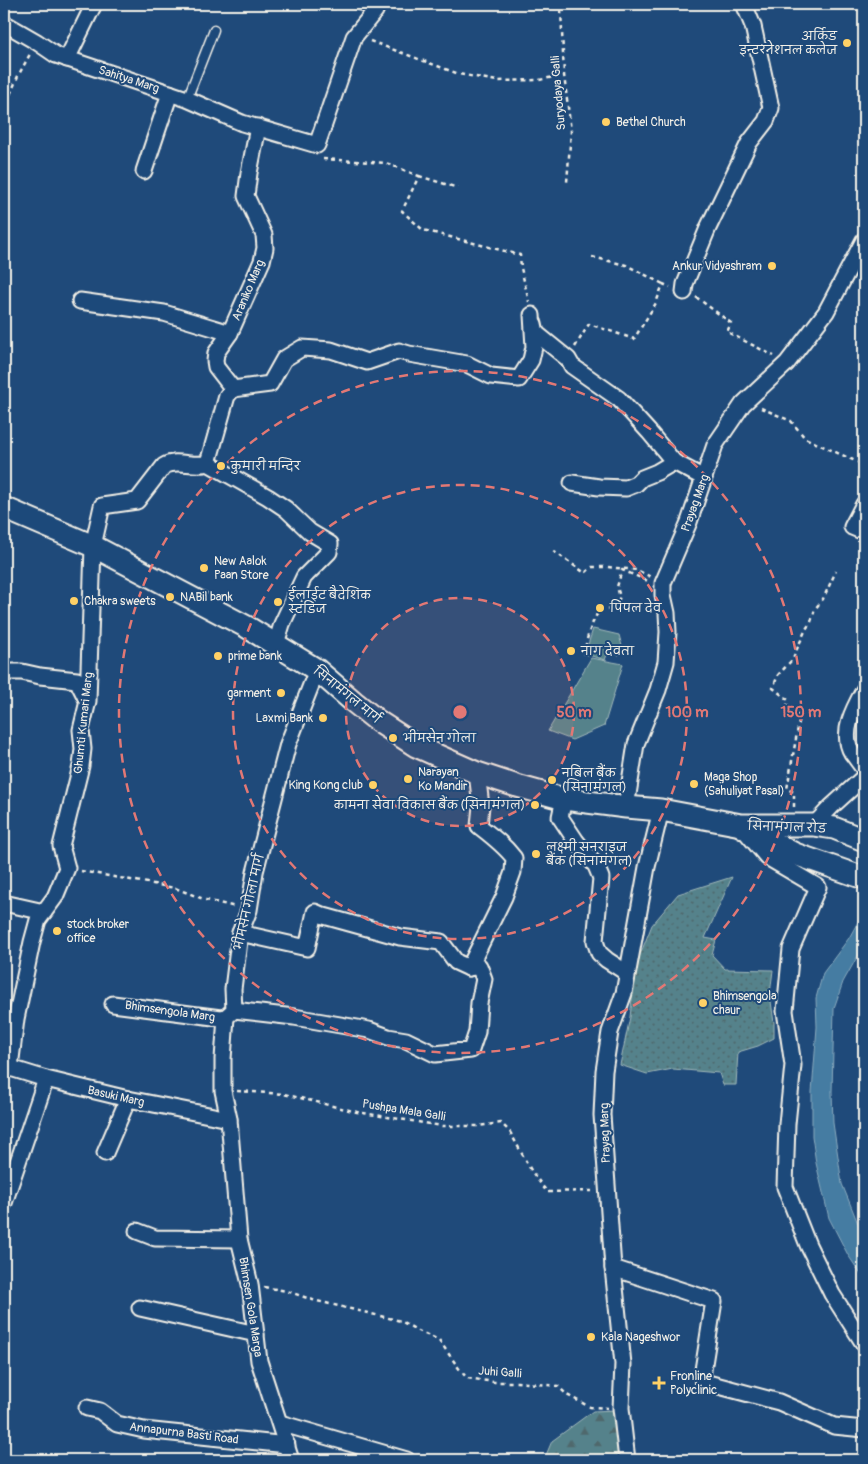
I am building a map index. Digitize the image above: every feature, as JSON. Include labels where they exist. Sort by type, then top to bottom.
[{"type":"main road","name":"सिनामंगल मार्ग","points":[[4,508],[93,546],[247,627],[317,670],[379,722],[416,746],[477,773],[564,799],[661,810],[741,825]]},
{"type":"main road","name":"सिनामंगल रोड","points":[[741,825],[814,826]]},
{"type":"main road","points":[[741,825],[795,854],[864,878]]},
{"type":"main road","points":[[814,826],[864,840]]},
{"type":"street","points":[[67,59],[94,4]]},
{"type":"street","points":[[684,292],[685,284],[708,228],[749,143],[766,121],[771,108],[753,26],[744,4]]},
{"type":"street","points":[[258,127],[317,145],[354,37],[377,8]]},
{"type":"street","name":"Sahitya Marg","points":[[4,22],[56,55],[187,99],[242,123],[258,127]]},
{"type":"street","points":[[144,171],[170,93]]},
{"type":"street","name":"Araniko Marg","points":[[233,389],[216,367],[215,361],[216,353],[230,333],[262,261],[265,248],[264,235],[246,196],[258,127]]},
{"type":"street","name":"Prayag Marg","points":[[626,807],[636,744],[658,690],[666,662],[667,613],[663,595],[656,582],[689,522],[715,445],[743,404],[787,363],[826,312],[864,240]]},
{"type":"street","points":[[80,301],[164,313],[230,333]]},
{"type":"street","points":[[532,315],[536,333],[568,359],[572,366],[619,399],[674,462],[704,478]]},
{"type":"street","points":[[208,463],[227,396],[233,389],[270,384],[284,359],[302,348],[332,350],[367,362],[399,351],[466,364],[490,376],[519,378],[531,360],[534,347],[532,315]]},
{"type":"street","points":[[93,546],[102,506],[137,501],[164,466],[169,463],[176,462],[192,465],[205,465],[208,463],[268,497],[286,509],[310,532],[330,544],[329,552],[304,577],[282,624],[276,644]]},
{"type":"street","points":[[572,483],[626,488],[674,462]]},
{"type":"street","points":[[864,504],[852,527],[864,532]]},
{"type":"street","name":"Ghumti Kumari Marg","points":[[66,868],[61,846],[81,766],[83,749],[81,730],[88,701],[93,546]]},
{"type":"street","name":"भीमसेन गोला मार्ग","points":[[229,1119],[223,1090],[223,1058],[240,933],[249,910],[255,872],[288,744],[317,670]]},
{"type":"street","points":[[4,672],[22,672],[77,680],[88,701]]},
{"type":"street","points":[[864,690],[854,708],[847,736],[852,752],[864,769]]},
{"type":"street","points":[[240,933],[307,948],[315,912],[400,937],[441,942],[456,962],[470,968],[504,897],[514,865],[514,858],[506,848],[479,826],[481,806],[477,773]]},
{"type":"street","points":[[814,826],[831,807],[864,777]]},
{"type":"street","points":[[564,799],[560,817],[596,866],[601,878],[595,941],[599,953],[627,973]]},
{"type":"street","name":"Prayag Marg","points":[[627,1460],[621,1408],[623,1364],[613,1268],[602,1115],[604,1071],[610,1032],[624,994],[647,867],[661,810]]},
{"type":"street","points":[[741,825],[767,857],[818,887],[791,949],[785,1011],[793,1065],[787,1124],[785,1187],[812,1253],[832,1294],[864,1344]]},
{"type":"street","points":[[7,1066],[38,920],[55,897],[66,868]]},
{"type":"street","points":[[4,903],[44,912]]},
{"type":"street","name":"Bhimsengola Marg","points":[[113,1004],[221,1018],[230,1014],[294,1017],[369,1030],[388,1037],[406,1040],[435,1054],[472,1050],[477,1032],[479,1003],[484,979],[479,966],[470,968]]},
{"type":"street","name":"Basuki Marg","points":[[7,1066],[46,1079],[128,1099],[229,1119]]},
{"type":"street","points":[[4,1203],[46,1079]]},
{"type":"street","points":[[105,1153],[128,1099]]},
{"type":"street","name":"Bhimsen Gola Marga","points":[[229,1119],[239,1239],[250,1284],[260,1361],[291,1460]]},
{"type":"street","points":[[136,1231],[155,1238],[239,1239]]},
{"type":"street","points":[[613,1268],[714,1302],[702,1370],[704,1382],[779,1402],[834,1426],[864,1429]]},
{"type":"street","points":[[140,1308],[256,1334]]},
{"type":"street","name":"Annapurna Basti Road","points":[[87,1408],[100,1411],[118,1424],[144,1430],[287,1445]]},
{"type":"street","points":[[280,1424],[407,1460]]},
{"type":"lane","points":[[354,4],[377,8]]},
{"type":"lane","points":[[187,99],[214,30]]},
{"type":"path","name":"Suryodaya Galli","points":[[566,4],[561,10],[564,74],[571,131],[567,182]]},
{"type":"path","points":[[354,37],[379,44],[459,74],[497,81],[539,80],[564,74]]},
{"type":"path","points":[[4,109],[18,76],[37,42]]},
{"type":"path","points":[[317,145],[318,158],[386,162],[419,176],[458,188]]},
{"type":"path","points":[[419,176],[402,211],[424,230],[520,255],[521,268],[532,315]]},
{"type":"path","points":[[592,257],[626,265],[663,284],[695,297],[731,323],[727,332],[787,363]]},
{"type":"path","points":[[568,359],[589,324],[634,339],[656,303],[663,284]]},
{"type":"path","points":[[743,404],[757,406],[791,421],[805,438],[864,465]]},
{"type":"path","points":[[553,551],[585,573],[592,567],[601,566],[638,570],[656,582]]},
{"type":"path","points":[[584,656],[584,645],[593,620],[600,609],[614,610],[620,597],[617,587],[622,570],[656,582]]},
{"type":"path","points":[[814,826],[794,792],[787,789],[800,716],[787,707],[788,700],[773,688],[778,675],[792,660],[811,622],[815,609],[824,599],[836,571]]},
{"type":"path","points":[[66,868],[175,888],[206,900],[249,910]]},
{"type":"path","name":"Pushpa Mala Galli","points":[[223,1090],[284,1094],[357,1112],[442,1126],[477,1126],[501,1123],[510,1132],[532,1172],[547,1192],[608,1190]]},
{"type":"path","name":"Juhi Galli","points":[[250,1284],[287,1291],[313,1300],[401,1321],[418,1332],[439,1340],[467,1378],[494,1382],[558,1386],[568,1395],[590,1407],[621,1408]]},
{"type":"green space","points":[[593,629],[619,635],[622,646],[619,655],[608,652],[605,660],[585,654]]},
{"type":"green space","points":[[591,658],[623,664],[604,726],[572,740],[548,731]]},
{"type":"green space","points":[[732,877],[705,938],[716,940],[712,955],[725,969],[773,970],[770,994],[774,1038],[758,1046],[738,1052],[736,1085],[723,1085],[719,1073],[673,1069],[647,1074],[620,1065],[630,1017],[636,965],[652,925],[678,894]]},
{"type":"green space","points":[[617,1410],[622,1460],[544,1460],[552,1441],[593,1411]]},
{"type":"water","points":[[864,911],[864,947],[843,982],[834,1008],[832,1092],[833,1123],[842,1184],[864,1234],[864,1279],[848,1255],[829,1218],[816,1163],[812,1136],[812,1092],[817,1027],[816,998],[823,973],[849,938]]},
{"type":"place","name":"अर्किड इन्टरनेशनल कलेज","points":[[847,43]]},
{"type":"place","name":"Bethel Church","points":[[606,122]]},
{"type":"place","name":"Ankur Vidyashram","points":[[772,266]]},
{"type":"place","name":"कुमारी मन्दिर","points":[[221,466]]},
{"type":"place","name":"New Aalok Paan Store","points":[[204,568]]},
{"type":"place","name":"NABil bank","points":[[170,597]]},
{"type":"place","name":"Chakra sweets","points":[[74,601]]},
{"type":"place","name":"ईलाईट बैदेशिक स्टडिज","points":[[278,602]]},
{"type":"place","name":"पिपल देव","points":[[600,608]]},
{"type":"place","name":"नाग देवता","points":[[571,651]]},
{"type":"place","name":"prime bank","points":[[218,656]]},
{"type":"place","name":"garment","points":[[281,693]]},
{"type":"place","name":"Laxmi Bank","points":[[323,718]]},
{"type":"place","name":"भीमसेन गोला","points":[[393,738]]},
{"type":"place","name":"Narayan Ko Mandir","points":[[408,779]]},
{"type":"place","name":"नबिल बैंक (सिनामंगल)","points":[[552,780]]},
{"type":"place","name":"Maga Shop (Sahuliyat Pasal)","points":[[694,784]]},
{"type":"place","name":"King Kong club","points":[[373,785]]},
{"type":"place","name":"कामना सेवा विकास बैंक (सिनामंगल)","points":[[535,805]]},
{"type":"place","name":"लक्ष्मी सनराइज बैंक (सिनामंगल)","points":[[536,854]]},
{"type":"place","name":"stock broker office","points":[[57,931]]},
{"type":"place","name":"Bhimsengola chaur","points":[[703,1003]]},
{"type":"place","name":"Kala Nageshwor","points":[[591,1337]]},
{"type":"place","name":"Fronline Polyclinic","points":[[659,1383]]}]
